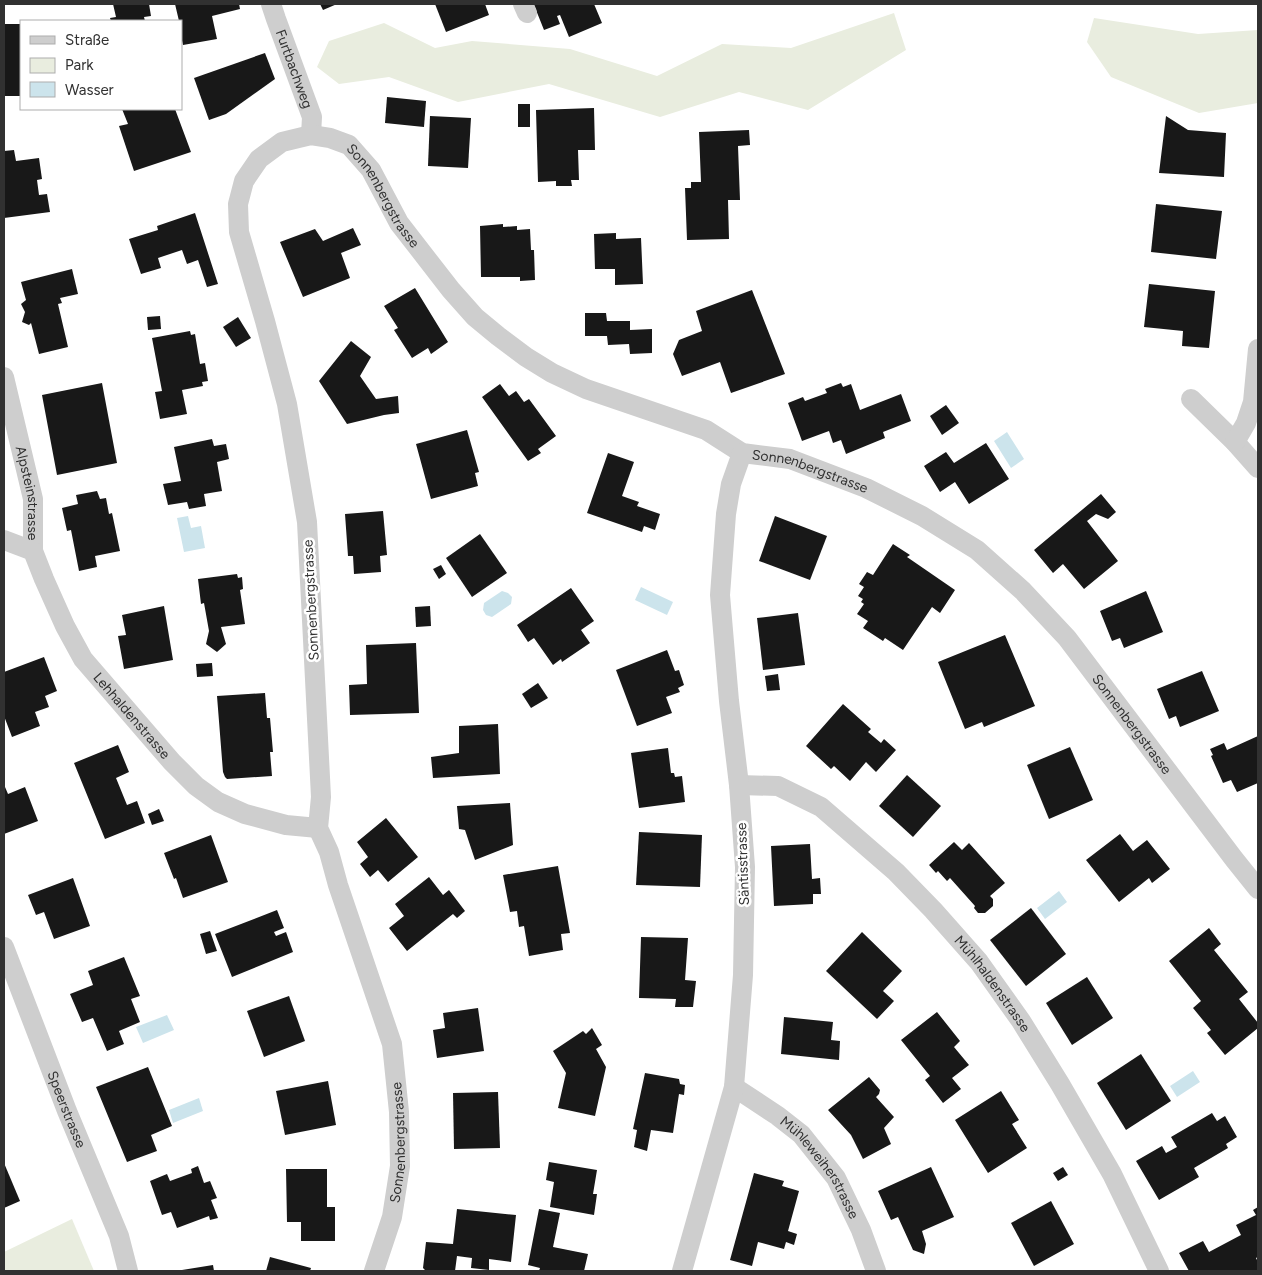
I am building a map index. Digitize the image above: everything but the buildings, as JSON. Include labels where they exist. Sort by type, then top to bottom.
[{"type":"street","name":"Furtbachweg","points":[[271,4],[312,116],[311,135]]},
{"type":"street","name":"Sonnenbergstrasse","points":[[374,1271],[392,1217],[400,1166],[399,1112],[392,1044],[338,885],[329,852],[318,828],[321,797],[307,522],[287,404],[266,321],[238,232],[238,204],[244,181],[259,159],[282,142],[311,135],[330,138],[349,145],[371,170],[399,223],[450,290],[475,317],[505,341],[552,373],[586,389],[706,430],[742,453],[790,460],[866,488],[922,516],[976,550],[1023,591],[1066,638],[1258,889]]},
{"type":"street","points":[[1235,442],[1246,423],[1253,402],[1258,349]]},
{"type":"street","name":"Alpsteinstrasse","points":[[4,377],[33,499],[33,551]]},
{"type":"street","points":[[1191,399],[1235,442],[1258,468]]},
{"type":"street","name":"Säntisstrasse","points":[[682,1271],[734,1086],[743,975],[745,867],[739,785],[728,692],[720,595],[723,538],[730,484],[742,453]]},
{"type":"street","points":[[4,540],[33,551]]},
{"type":"street","name":"Lehhaldenstrasse","points":[[33,551],[65,626],[92,671],[172,762],[196,786],[218,802],[245,814],[286,825],[318,828]]},
{"type":"street","name":"Mühlhaldenstrasse","points":[[739,785],[778,786],[821,807],[896,872],[979,962],[1021,1021],[1070,1100],[1112,1174],[1159,1271]]},
{"type":"street","name":"Speerstrasse","points":[[4,947],[67,1111],[119,1236],[128,1271]]},
{"type":"street","name":"Mühleweiherstrasse","points":[[734,1086],[801,1134],[836,1178],[861,1230],[876,1271]]},
{"type":"green space","points":[[894,13],[906,50],[808,110],[739,92],[660,117],[549,84],[458,102],[389,77],[339,84],[317,67],[329,41],[384,23],[435,48],[472,41],[570,49],[657,76],[722,44],[791,48]]},
{"type":"green space","points":[[1094,18],[1198,34],[1258,30],[1258,103],[1199,113],[1111,77],[1087,42]]},
{"type":"green space","points":[[72,1219],[94,1271],[4,1271],[4,1252]]},
{"type":"water","points":[[1007,432],[1024,459],[1011,468],[994,441]]},
{"type":"water","points":[[188,516],[191,528],[201,526],[205,548],[184,552],[177,518]]},
{"type":"water","points":[[641,587],[673,602],[667,615],[635,600]]},
{"type":"water","points":[[502,591],[512,597],[511,604],[492,617],[486,615],[483,610],[484,603]]},
{"type":"water","points":[[1059,891],[1067,902],[1045,919],[1037,908]]},
{"type":"water","points":[[167,1015],[174,1030],[143,1043],[136,1027]]},
{"type":"water","points":[[1193,1071],[1200,1082],[1177,1097],[1170,1086]]},
{"type":"water","points":[[199,1098],[203,1111],[173,1123],[169,1110]]}]
